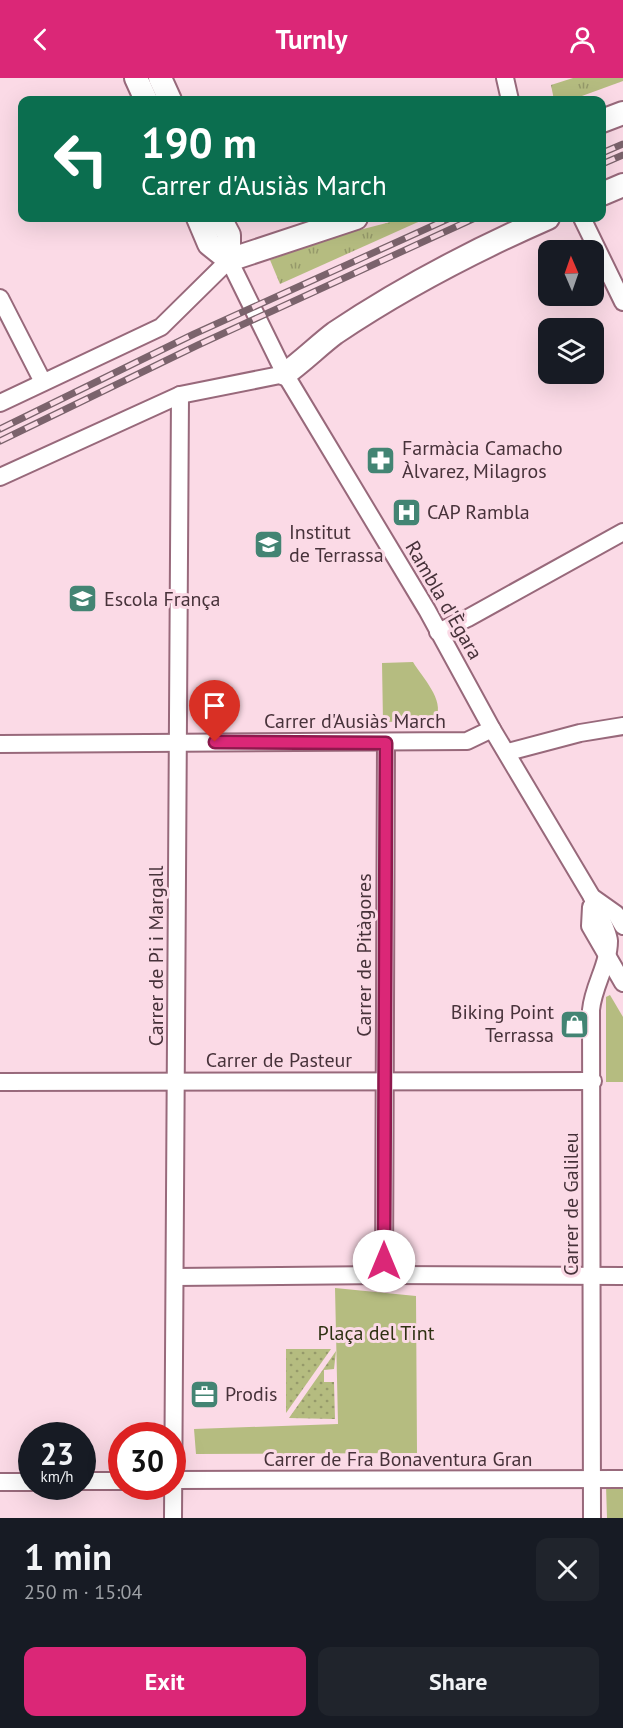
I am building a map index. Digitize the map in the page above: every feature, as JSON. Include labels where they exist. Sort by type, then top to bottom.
[{"type":"street","points":[[136,78],[144,96]]},
{"type":"street","points":[[160,78],[168,96]]},
{"type":"street","points":[[505,78],[509,96]]},
{"type":"street","points":[[606,119],[623,113]]},
{"type":"street","points":[[606,192],[623,185]]},
{"type":"street","points":[[200,222],[209,244],[228,260]]},
{"type":"street","points":[[222,222],[229,235],[228,260]]},
{"type":"street","points":[[0,404],[161,327],[228,260],[342,222]]},
{"type":"street","points":[[0,477],[180,395],[285,374],[333,335],[423,280],[540,222]]},
{"type":"street","points":[[584,222],[623,302]]},
{"type":"street","name":"Rambla d'Ègara","points":[[228,260],[285,374],[438,632],[492,729],[508,752],[592,897],[616,914],[623,926]]},
{"type":"street","points":[[0,298],[43,382]]},
{"type":"street","name":"Carrer de Pi i Margall","points":[[174,1422],[180,395]]},
{"type":"street","points":[[438,632],[468,618],[623,532]]},
{"type":"street","points":[[508,752],[623,726]]},
{"type":"street","name":"Carrer d'Ausiàs March","points":[[0,744],[467,741],[492,729]]},
{"type":"street","name":"Carrer de Pitàgores","points":[[384,1275],[386,743]]},
{"type":"street","name":"Carrer de Galileu","points":[[592,897],[609,940],[607,956],[593,992],[592,1518]]},
{"type":"street","points":[[607,956],[623,966]]},
{"type":"street","points":[[607,956],[623,983]]},
{"type":"street","name":"Carrer de Pasteur","points":[[0,1082],[593,1081]]},
{"type":"street","points":[[175,1278],[384,1275],[623,1276]]},
{"type":"street","name":"Carrer de Fra Bonaventura Gran","points":[[186,1480],[623,1479]]},
{"type":"street","points":[[0,1482],[18,1482]]},
{"type":"street","name":"Carrer de Pi i Margall","points":[[174,1500],[174,1518]]},
{"type":"green space","points":[[573,78],[623,78],[623,81],[582,96],[553,96],[551,85]]},
{"type":"green space","points":[[390,222],[418,222],[280,284],[270,260],[336,236]]},
{"type":"green space","points":[[413,662],[435,696],[438,711],[436,718],[428,721],[383,722],[382,663]]},
{"type":"green space","points":[[610,995],[623,1017],[623,1082],[606,1082],[606,997]]},
{"type":"green space","name":"Plaça del Tint","points":[[335,1288],[416,1296],[417,1453],[196,1454],[194,1429],[338,1424]]},
{"type":"green space","points":[[286,1349],[331,1349],[286,1413]]},
{"type":"green space","points":[[336,1351],[334,1369],[324,1370],[324,1382],[334,1382],[335,1419],[289,1418]]},
{"type":"green space","points":[[606,1486],[623,1486],[623,1518],[607,1518]]},
{"type":"railway","points":[[606,151],[623,144]]},
{"type":"railway","points":[[606,162],[623,155]]},
{"type":"railway","points":[[0,429],[194,334],[441,222]]},
{"type":"railway","points":[[0,441],[198,345],[466,222]]},
{"type":"place","name":"Farmàcia Camacho Àlvarez, Milagros","points":[[381,460]]},
{"type":"place","name":"CAP Rambla","points":[[406,512]]},
{"type":"place","name":"Institut de Terrassa","points":[[268,544]]},
{"type":"place","name":"Escola França","points":[[83,599]]},
{"type":"place","name":"Biking Point Terrassa","points":[[575,1024]]},
{"type":"place","name":"Prodis","points":[[204,1394]]},
{"type":"route","points":[[215,742],[386,743],[384,1261]]}]
